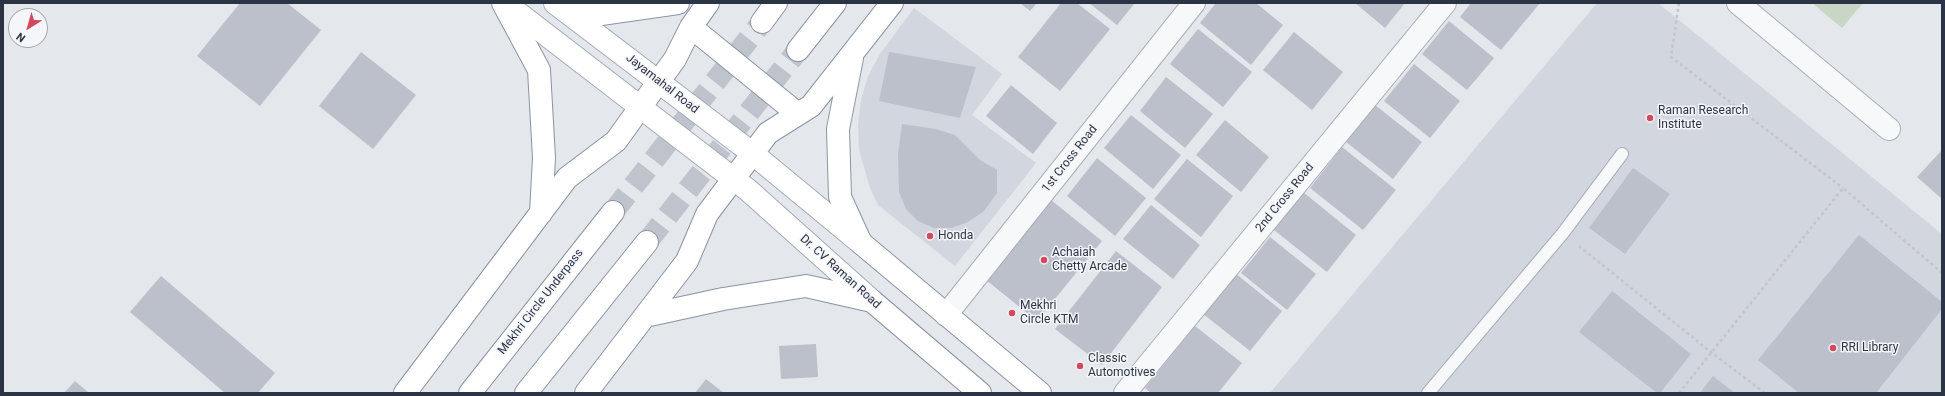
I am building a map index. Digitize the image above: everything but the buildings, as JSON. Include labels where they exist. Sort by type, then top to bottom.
[{"type":"main road","points":[[504,3],[640,107]]},
{"type":"main road","points":[[504,3],[539,70],[544,158],[541,213]]},
{"type":"main road","points":[[557,3],[601,14],[678,3]]},
{"type":"main road","name":"Jayamahal Road","points":[[557,3],[759,160]]},
{"type":"main road","points":[[405,393],[567,178],[616,141],[675,59],[691,27],[708,3]]},
{"type":"main road","points":[[762,22],[776,3]]},
{"type":"main road","points":[[798,50],[835,3]]},
{"type":"main road","points":[[586,393],[687,261],[707,214],[733,179],[759,160],[768,133],[812,106],[892,3]]},
{"type":"main road","points":[[691,27],[798,114]]},
{"type":"main road","points":[[853,52],[838,129],[840,196],[861,243]]},
{"type":"main road","name":"Dr. CV Raman Road","points":[[640,107],[748,190],[872,302],[980,393]]},
{"type":"main road","points":[[759,160],[861,243],[1040,393]]},
{"type":"main road","name":"Mekhri Circle Underpass","points":[[470,393],[613,212]]},
{"type":"main road","points":[[526,393],[647,242]]},
{"type":"main road","points":[[645,316],[723,299],[806,286],[872,302]]},
{"type":"street","name":"1st Cross Road","points":[[946,315],[1194,3]]},
{"type":"street","name":"2nd Cross Road","points":[[1125,393],[1445,3]]},
{"type":"street","points":[[1738,3],[1889,129]]},
{"type":"lane","points":[[1428,393],[1563,233],[1622,154]]},
{"type":"path","points":[[1679,3],[1671,57],[1843,188],[1942,273]]},
{"type":"path","points":[[1679,393],[1843,188]]},
{"type":"path","points":[[1563,233],[1712,353],[1765,393]]},
{"type":"shaded area","name":"Raman Research Institute","points":[[1597,3],[1658,3],[1942,234],[1942,393],[1270,393]]},
{"type":"shaded area","points":[[914,8],[1002,74],[972,115],[1036,163],[955,266],[878,205],[870,188],[859,150],[858,125],[861,100],[868,76],[880,54]]},
{"type":"green space","points":[[1812,3],[1863,3],[1842,28]]},
{"type":"tunnel","points":[[613,212],[762,22]]},
{"type":"tunnel","points":[[647,242],[798,50]]},
{"type":"place","name":"Raman Research Institute","points":[[1650,118]]},
{"type":"place","name":"Honda","points":[[930,236]]},
{"type":"place","name":"Achaiah Chetty Arcade","points":[[1044,260]]},
{"type":"place","name":"Mekhri Circle KTM","points":[[1012,313]]},
{"type":"place","name":"RRI Library","points":[[1833,348]]},
{"type":"place","name":"Classic Automotives","points":[[1080,366]]}]
